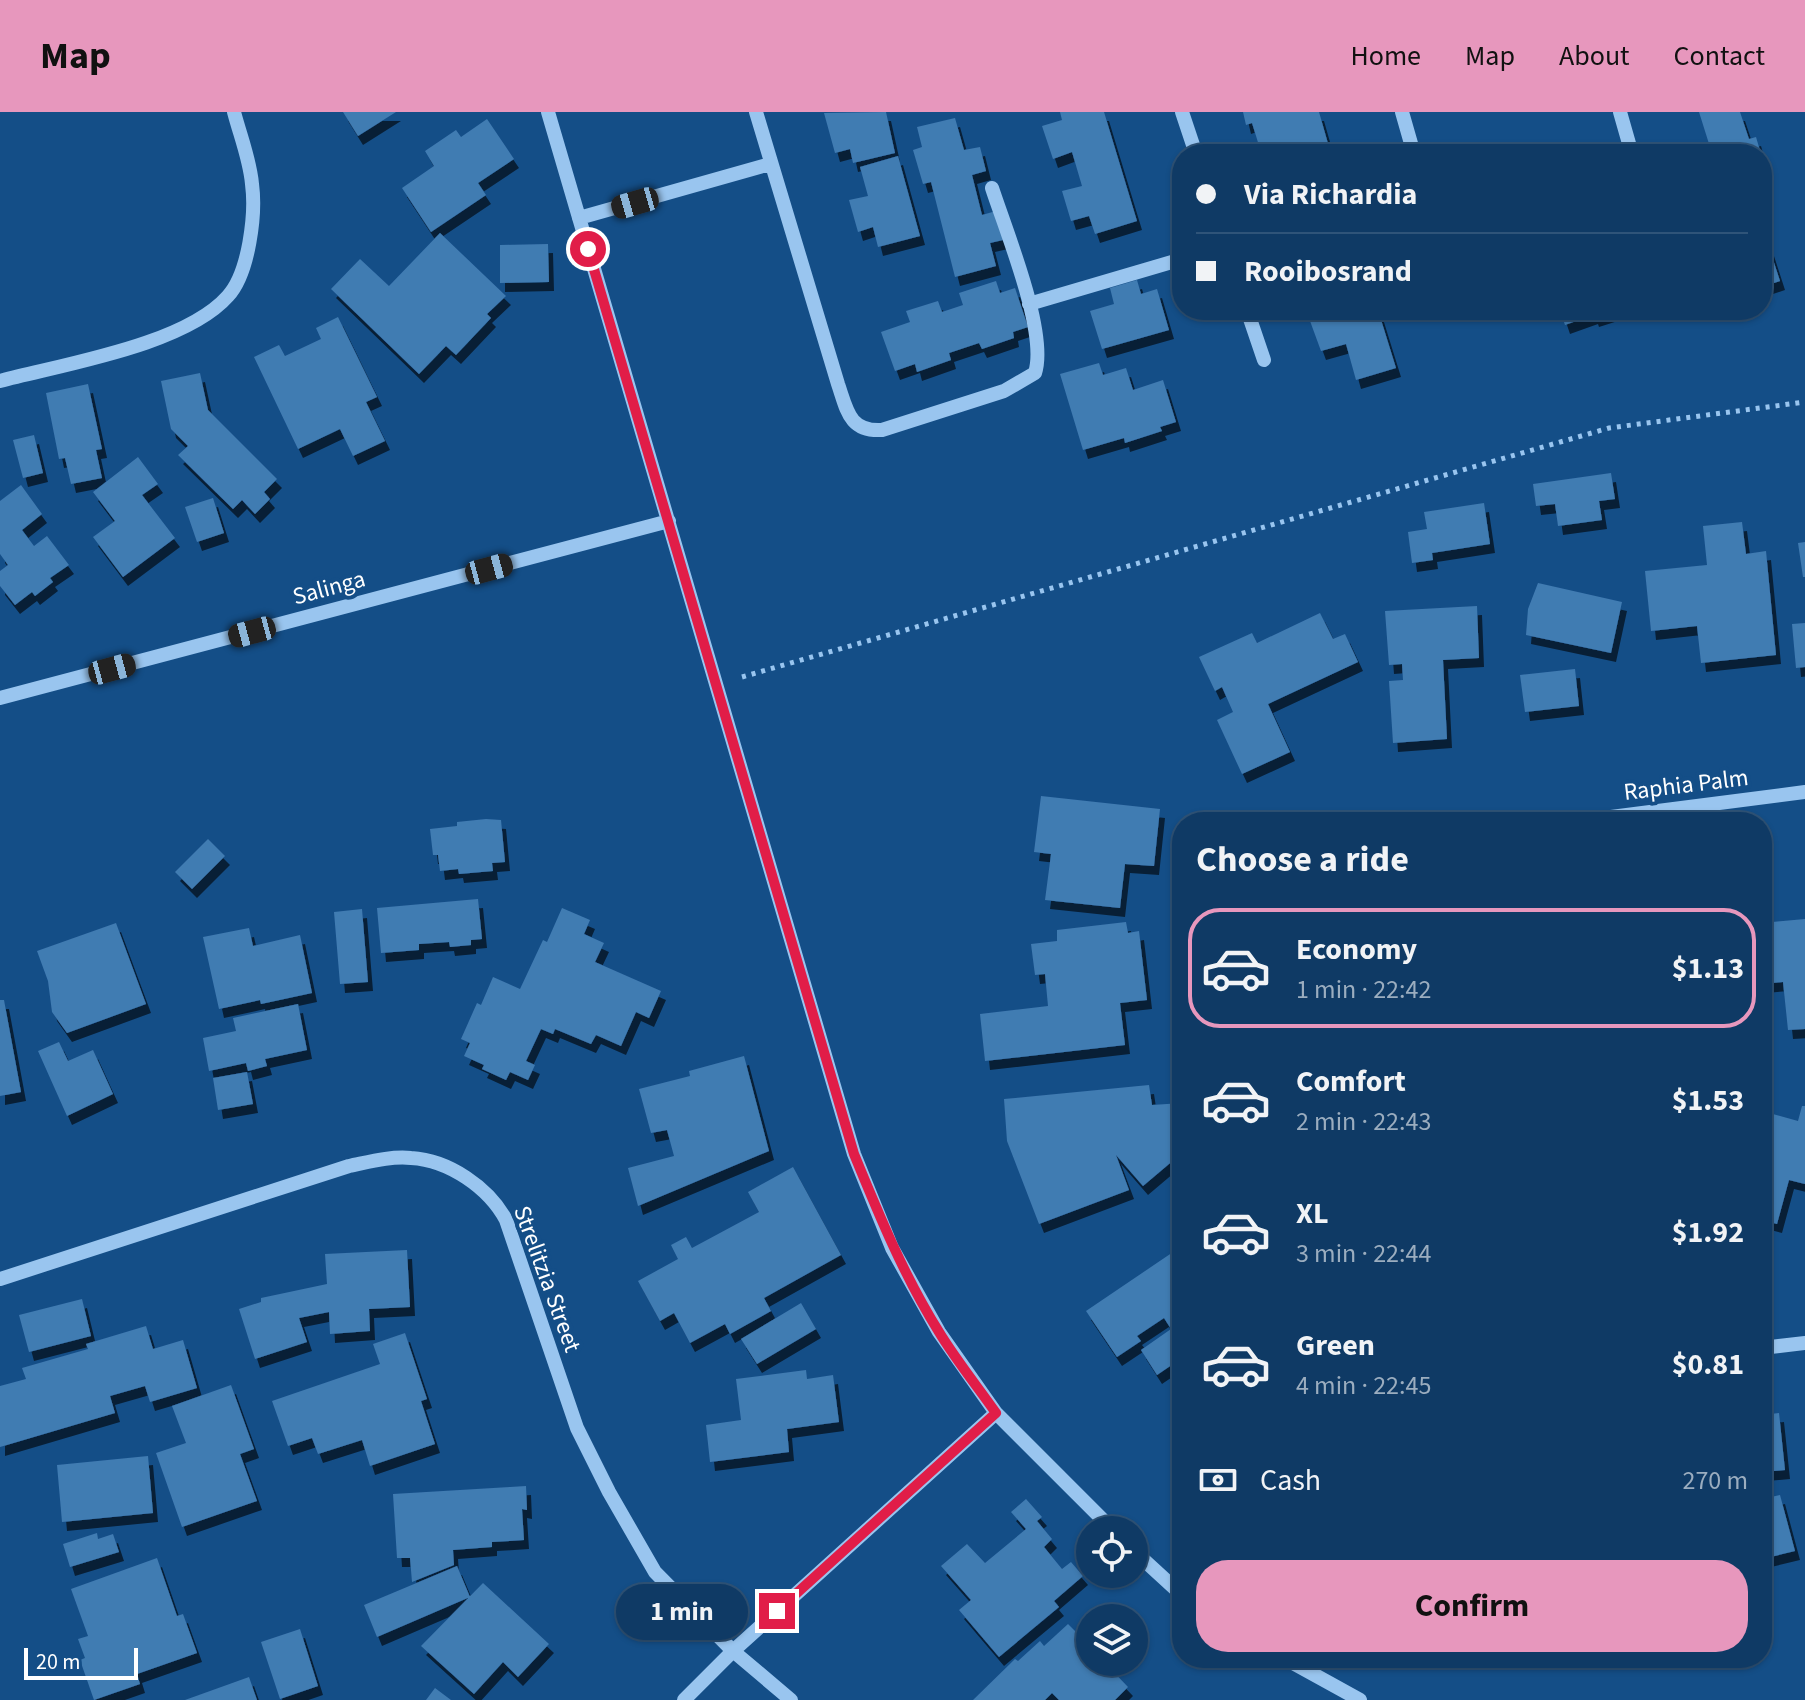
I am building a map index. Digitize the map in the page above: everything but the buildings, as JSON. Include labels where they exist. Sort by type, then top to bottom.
[{"type":"street","points":[[0,381],[146,343],[189,326],[231,294],[244,267],[251,222],[252,184],[234,112]]},
{"type":"street","points":[[548,112],[854,1154],[892,1248],[939,1332],[996,1413],[1099,1516]]},
{"type":"street","points":[[756,112],[838,384],[850,416],[859,427],[869,431],[882,430],[1004,391],[1035,373],[1039,361],[1029,304],[992,188]]},
{"type":"street","points":[[1182,112],[1193,144]]},
{"type":"street","points":[[1402,112],[1411,144]]},
{"type":"street","points":[[1620,112],[1629,144]]},
{"type":"street","points":[[579,218],[770,164]]},
{"type":"street","points":[[1029,304],[1172,262]]},
{"type":"street","points":[[1250,320],[1264,360]]},
{"type":"street","name":"Salinga","points":[[0,698],[669,521]]},
{"type":"street","name":"Raphia Palm","points":[[1650,812],[1805,792]]},
{"type":"street","name":"Strelitzia Street","points":[[0,1279],[349,1166],[384,1159],[412,1158],[438,1163],[486,1191],[497,1203],[506,1220],[577,1428],[655,1572],[733,1651],[791,1700]]},
{"type":"street","points":[[1772,1347],[1805,1343]]},
{"type":"street","points":[[684,1700],[733,1651],[996,1413]]},
{"type":"street","points":[[1148,1564],[1172,1586]]},
{"type":"street","points":[[1302,1668],[1360,1700]]},
{"type":"path","points":[[718,684],[1609,428],[1805,402]]},
{"type":"route","points":[[588,249],[854,1154],[892,1248],[939,1332],[996,1413],[777,1611]]}]
